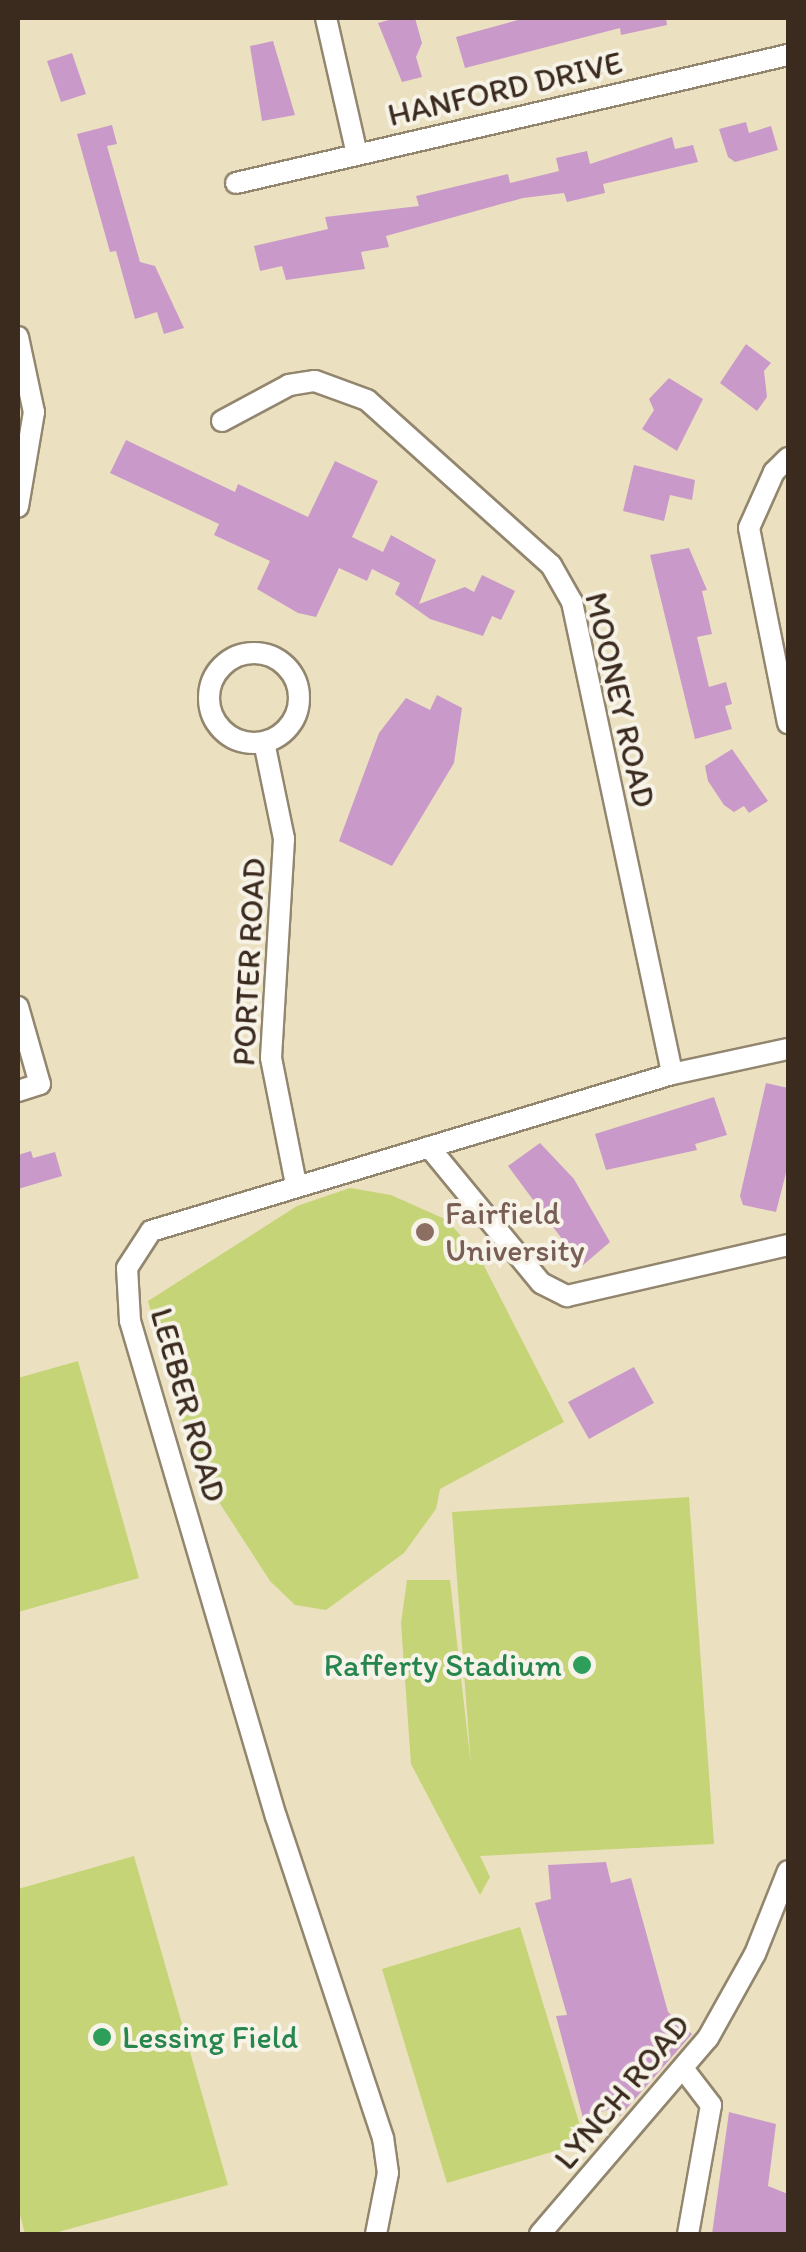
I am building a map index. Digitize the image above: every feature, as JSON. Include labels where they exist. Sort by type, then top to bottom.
[{"type":"street","points":[[326,18],[357,154]]},
{"type":"street","name":"HANFORD DRIVE","points":[[236,183],[788,55]]},
{"type":"street","points":[[18,338],[34,412],[18,507]]},
{"type":"street","name":"MOONEY ROAD","points":[[222,420],[289,384],[314,381],[368,400],[551,564],[572,602],[672,1074]]},
{"type":"street","points":[[788,458],[774,472],[749,528],[788,723]]},
{"type":"street","points":[[266,654],[297,684],[297,714],[278,737],[264,742],[240,742],[212,716],[214,676],[236,656],[266,654]]},
{"type":"street","name":"PORTER ROAD","points":[[264,742],[284,839],[271,1058],[296,1184]]},
{"type":"street","points":[[18,1007],[40,1084],[18,1091]]},
{"type":"street","name":"LEEBER ROAD","points":[[376,2234],[388,2172],[383,2138],[276,1817],[124,1283],[151,1230],[672,1074],[788,1049]]},
{"type":"street","points":[[429,1147],[541,1283],[568,1296],[788,1245]]},
{"type":"street","name":"LYNCH ROAD","points":[[540,2234],[685,2071],[732,1999],[788,1871]]},
{"type":"street","points":[[685,2071],[712,2105],[688,2234]]},
{"type":"green space","points":[[350,1188],[391,1195],[447,1220],[480,1258],[564,1422],[440,1489],[436,1509],[404,1553],[326,1610],[295,1605],[270,1581],[195,1465],[148,1301],[297,1206]]},
{"type":"green space","points":[[78,1361],[139,1578],[18,1612],[18,1378]]},
{"type":"green space","name":"Rafferty Stadium","points":[[689,1497],[714,1844],[480,1856],[490,1877],[480,1895],[411,1764],[401,1623],[407,1580],[450,1580],[471,1766],[452,1512]]},
{"type":"green space","name":"Lessing Field","points":[[134,1856],[228,2185],[51,2234],[25,2234],[18,2207],[18,1889]]},
{"type":"green space","points":[[520,1927],[585,2142],[447,2183],[382,1969]]},
{"type":"building","points":[[415,18],[422,43],[416,57],[422,77],[402,82],[378,23]]},
{"type":"building","points":[[525,18],[666,18],[667,25],[621,35],[620,28],[465,68],[456,37]]},
{"type":"building","points":[[273,41],[295,115],[262,121],[250,46]]},
{"type":"building","points":[[72,53],[86,94],[61,102],[47,61]]},
{"type":"building","points":[[746,122],[749,133],[771,126],[778,150],[735,162],[728,157],[719,129]]},
{"type":"building","points":[[112,125],[117,144],[107,146],[140,262],[155,266],[184,328],[164,334],[157,312],[135,319],[116,251],[110,252],[77,134]]},
{"type":"building","points":[[672,137],[675,149],[693,145],[698,162],[603,184],[605,193],[567,202],[564,193],[523,198],[386,236],[389,247],[361,252],[365,269],[286,280],[282,266],[260,271],[254,246],[328,229],[325,217],[419,206],[416,196],[508,174],[510,183],[559,171],[556,158],[587,151],[590,164]]},
{"type":"building","points":[[746,344],[771,363],[764,371],[767,397],[757,411],[720,383]]},
{"type":"building","points":[[669,378],[703,399],[677,451],[642,429],[654,410],[649,399]]},
{"type":"building","points":[[126,440],[235,492],[238,484],[308,517],[335,461],[378,481],[352,537],[383,552],[391,535],[436,560],[419,604],[465,587],[474,592],[482,575],[515,591],[501,620],[492,616],[483,636],[430,619],[395,594],[400,583],[372,569],[367,581],[339,568],[316,617],[298,613],[257,589],[270,561],[214,535],[219,524],[110,473]]},
{"type":"building","points":[[634,465],[695,480],[692,500],[670,495],[664,521],[623,511]]},
{"type":"building","points":[[689,548],[707,590],[702,591],[712,634],[697,637],[709,687],[726,682],[732,704],[725,706],[732,729],[695,739],[650,555]]},
{"type":"building","points":[[437,695],[462,708],[454,763],[392,866],[339,841],[379,733],[406,698],[430,710]]},
{"type":"building","points":[[732,749],[768,801],[749,813],[744,806],[734,812],[724,805],[708,781],[705,766]]},
{"type":"building","points":[[766,1083],[788,1088],[788,1165],[776,1212],[743,1205],[740,1196]]},
{"type":"building","points":[[714,1097],[727,1135],[695,1144],[697,1150],[606,1170],[595,1134]]},
{"type":"building","points":[[540,1143],[574,1179],[610,1242],[582,1266],[508,1166]]},
{"type":"building","points":[[31,1151],[33,1158],[55,1152],[62,1176],[18,1189],[18,1155]]},
{"type":"building","points":[[634,1367],[654,1403],[589,1439],[568,1402]]},
{"type":"building","points":[[606,1862],[611,1883],[631,1878],[668,2012],[692,2034],[620,2116],[610,2109],[583,2118],[556,2016],[567,2015],[535,1903],[551,1899],[548,1865]]},
{"type":"building","points":[[729,2112],[776,2124],[768,2186],[788,2194],[788,2234],[712,2234]]},
{"type":"place","name":"Fairfield University","points":[[425,1232]]},
{"type":"place","name":"Rafferty Stadium","points":[[582,1665]]},
{"type":"place","name":"Lessing Field","points":[[102,2037]]}]
